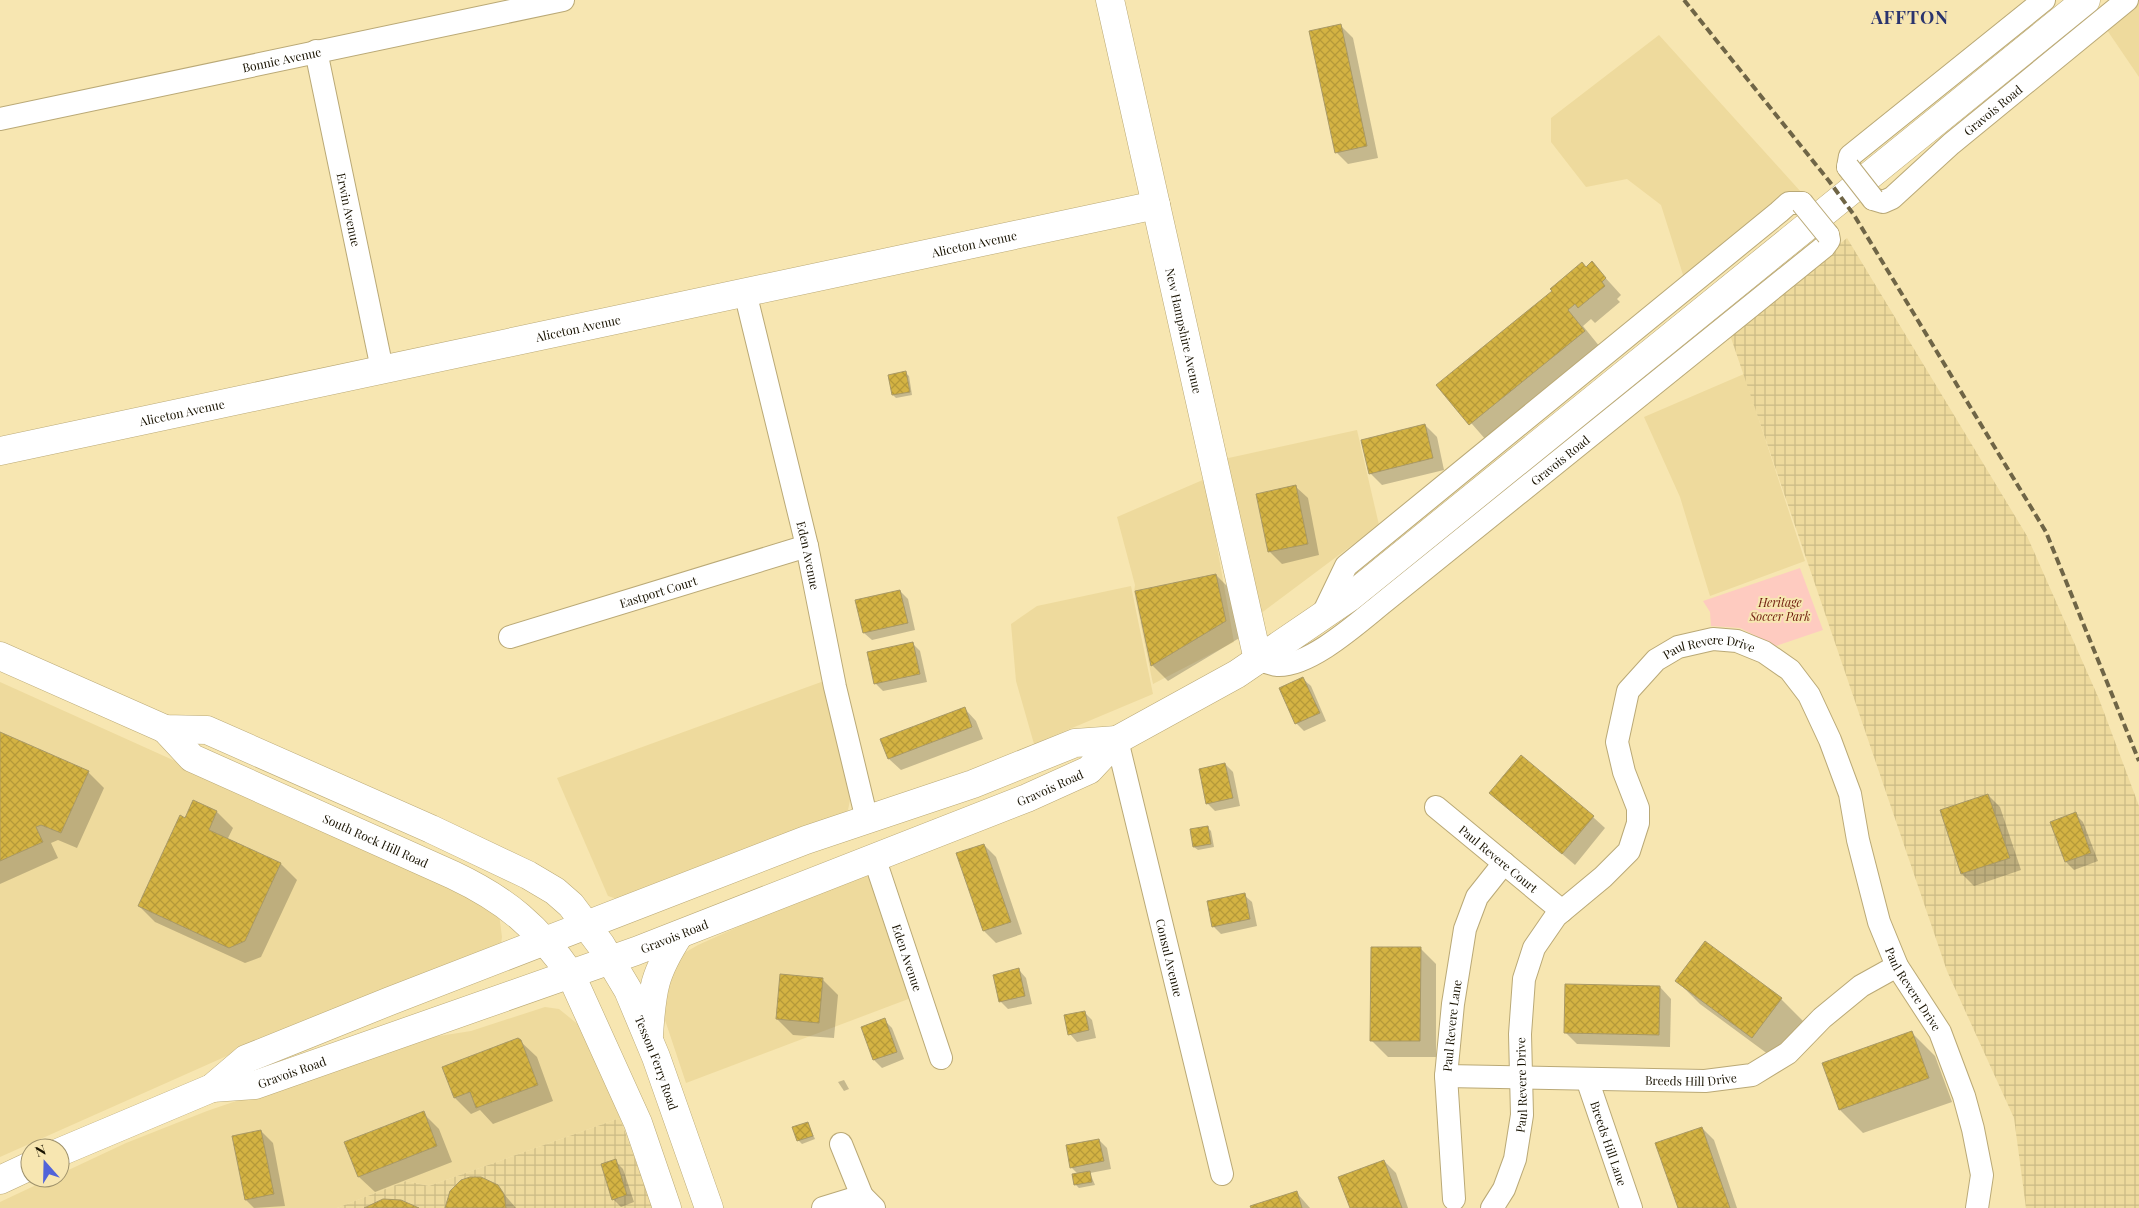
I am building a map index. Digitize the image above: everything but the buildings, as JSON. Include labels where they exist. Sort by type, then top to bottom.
[{"type":"main road","name":"New Hampshire Avenue","points":[[1110,0],[1258,660]]},
{"type":"main road","name":"Gravois Road","points":[[212,1088],[255,1085],[571,975],[966,823],[1089,770],[1117,740],[1258,660],[1320,618],[1395,561],[2086,0]]},
{"type":"main road","name":"Aliceton Avenue","points":[[0,451],[1156,205]]},
{"type":"main road","name":"South Rock Hill Road","points":[[0,656],[165,729],[207,730],[431,829],[528,875],[555,891],[568,902],[586,925]]},
{"type":"main road","name":"South Rock Hill Road","points":[[165,729],[192,758],[492,894],[512,909],[544,942],[571,975]]},
{"type":"main road","name":"Gravois Road","points":[[70,1148],[212,1088],[246,1059],[586,925],[806,840],[973,784],[1075,743],[1117,740]]},
{"type":"main road","name":"Tesson Ferry Road","points":[[586,925],[611,960],[628,990],[648,1036],[709,1208]]},
{"type":"main road","points":[[648,1036],[654,983],[659,967],[679,935]]},
{"type":"main road","points":[[571,975],[638,1124],[667,1208]]},
{"type":"main road","points":[[0,1180],[20,1171]]},
{"type":"street","name":"Bonnie Avenue","points":[[0,119],[563,0]]},
{"type":"street","name":"Gravois Road","points":[[2044,0],[1850,156],[1848,167],[1873,199],[1883,202],[1892,198],[1950,144],[2127,0]]},
{"type":"street","name":"Erwin Avenue","points":[[316,51],[382,369]]},
{"type":"street","name":"Gravois Road","points":[[1258,660],[1278,665],[1307,658],[1326,646],[1384,602],[1824,247],[1829,240],[1828,235],[1802,204],[1790,203],[1778,212],[1346,566],[1320,618]]},
{"type":"street","name":"Eden Avenue","points":[[745,292],[807,546],[835,688],[867,820]]},
{"type":"street","name":"Eastport Court","points":[[510,637],[807,546]]},
{"type":"street","name":"Paul Revere Drive","points":[[1492,1208],[1504,1189],[1515,1159],[1522,1114],[1520,1034],[1524,979],[1534,948],[1562,911],[1603,877],[1629,851],[1638,823],[1638,808],[1624,772],[1617,742],[1628,691],[1656,660],[1678,647],[1713,639],[1737,641],[1764,652],[1790,670],[1809,696],[1830,740],[1850,794],[1858,840],[1879,922],[1897,966],[1940,1032],[1964,1096],[1982,1175],[1977,1208]]},
{"type":"street","name":"Consul Avenue","points":[[1117,740],[1222,1174]]},
{"type":"street","name":"Paul Revere Court","points":[[1436,807],[1562,911]]},
{"type":"street","name":"Eden Avenue","points":[[874,857],[940,1058]]},
{"type":"street","name":"Paul Revere Lane","points":[[1454,1199],[1446,1076],[1453,1004],[1465,929],[1477,897],[1504,863]]},
{"type":"street","name":"Breeds Hill Drive","points":[[1446,1076],[1706,1081],[1752,1075],[1788,1053],[1822,1018],[1860,986],[1897,966]]},
{"type":"street","name":"Breeds Hill Lane","points":[[1587,1079],[1631,1208]]},
{"type":"street","points":[[823,1208],[868,1202],[840,1144]]},
{"type":"shaded area","points":[[2139,2],[2139,77],[2107,30]]},
{"type":"shaded area","points":[[1659,35],[1801,192],[1684,278],[1661,205],[1627,179],[1586,187],[1551,142],[1551,118]]},
{"type":"shaded area","points":[[1847,238],[2027,536],[2099,699],[2139,806],[2139,1208],[2026,1208],[2014,1118],[1947,971],[1730,335]]},
{"type":"shaded area","points":[[1744,374],[1805,561],[1710,596],[1680,497],[1644,417]]},
{"type":"shaded area","points":[[1357,430],[1379,525],[1260,614],[1224,459]]},
{"type":"shaded area","points":[[1205,479],[1234,642],[1153,684],[1134,592],[1135,585],[1117,517]]},
{"type":"shaded area","points":[[1131,586],[1153,694],[1034,744],[1016,681],[1011,624],[1037,606]]},
{"type":"shaded area","points":[[824,681],[850,800],[848,810],[842,817],[617,899],[608,896],[557,778]]},
{"type":"shaded area","points":[[0,682],[490,903],[499,914],[501,944],[247,1047],[43,1138],[20,1138],[20,1148],[0,1157]]},
{"type":"shaded area","points":[[872,873],[911,998],[686,1083],[661,1008],[679,956],[698,945],[796,901]]},
{"type":"shaded area","points":[[545,1007],[559,1009],[585,1030],[620,1118],[429,1186],[406,1181],[337,1208],[0,1208],[0,1202],[30,1188],[70,1188],[70,1169],[126,1143],[207,1111],[414,1040],[471,1031]]},
{"type":"shaded area","points":[[620,1118],[653,1208],[337,1208],[406,1181],[429,1186]]},
{"type":"green space","name":"Heritage Soccer Park","points":[[1800,568],[1823,630],[1776,646],[1740,628],[1711,626],[1710,612],[1703,601]]},
{"type":"railway","points":[[1684,0],[1854,215],[2046,532],[2139,761]]},
{"type":"district","name":"AFFTON","points":[[1910,17]]}]
